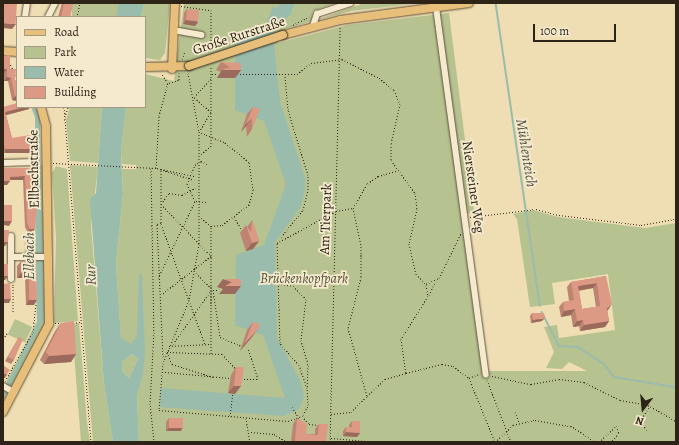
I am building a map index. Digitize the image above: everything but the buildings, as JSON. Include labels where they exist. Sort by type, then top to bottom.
[{"type":"main road","name":"Große Rurstraße","points":[[146,66],[176,69],[313,26],[422,6],[436,7],[469,3]]},
{"type":"main road","points":[[175,4],[173,30],[176,69]]},
{"type":"main road","name":"Ellbachstraße","points":[[3,412],[7,388],[49,324],[46,126],[41,108]]},
{"type":"street","points":[[25,16],[27,3]]},
{"type":"street","points":[[48,16],[54,3]]},
{"type":"street","points":[[313,26],[317,14],[350,3]]},
{"type":"street","name":"Niersteiner Weg","points":[[436,7],[467,227],[485,373]]},
{"type":"street","points":[[173,30],[202,35]]},
{"type":"street","points":[[3,163],[34,162]]},
{"type":"street","points":[[11,236],[11,279]]},
{"type":"street","points":[[30,240],[33,257]]},
{"type":"street","points":[[11,257],[47,257]]},
{"type":"path","points":[[77,16],[80,3]]},
{"type":"path","points":[[175,4],[211,10],[211,146],[200,154]]},
{"type":"path","points":[[290,27],[317,14]]},
{"type":"path","name":"Am Tierpark","points":[[330,442],[336,211],[342,59],[340,20]]},
{"type":"path","points":[[184,57],[185,51]]},
{"type":"path","points":[[10,52],[16,76]]},
{"type":"path","points":[[231,74],[297,74],[311,63],[342,59],[379,78],[394,90],[400,104],[391,144],[396,170],[415,193],[417,208],[409,244],[416,274],[426,284],[428,296]]},
{"type":"path","points":[[168,83],[179,80],[176,69]]},
{"type":"path","points":[[156,168],[159,116],[168,83],[176,69]]},
{"type":"path","points":[[176,69],[194,97],[211,112]]},
{"type":"path","points":[[211,74],[217,74]]},
{"type":"path","points":[[286,74],[288,110],[308,175],[308,190],[302,210],[277,243],[280,284],[280,343],[299,365],[308,388]]},
{"type":"path","points":[[194,97],[211,79]]},
{"type":"path","points":[[194,97],[200,132],[200,217],[196,273],[189,300],[168,347],[161,378],[159,410],[288,421],[302,416],[308,405],[309,371],[301,340],[306,299],[292,286],[280,284]]},
{"type":"path","points":[[64,108],[91,442]]},
{"type":"path","points":[[65,117],[68,108]]},
{"type":"path","points":[[200,132],[211,112]]},
{"type":"path","points":[[200,132],[230,146],[249,162],[253,177],[249,205],[234,217],[211,226]]},
{"type":"path","points":[[200,161],[207,164]]},
{"type":"path","points":[[200,161],[189,174],[189,192],[195,201],[200,204],[206,202]]},
{"type":"path","points":[[47,162],[156,168],[195,176]]},
{"type":"path","points":[[151,168],[154,332],[150,403],[154,442]]},
{"type":"path","points":[[161,169],[194,180]]},
{"type":"path","points":[[161,169],[161,223],[205,344]]},
{"type":"path","points":[[367,396],[348,328],[361,277],[361,246],[353,208],[367,184],[378,176],[396,170]]},
{"type":"path","points":[[160,204],[169,193],[189,192],[195,188]]},
{"type":"path","points":[[158,279],[195,201]]},
{"type":"path","points":[[160,204],[211,256]]},
{"type":"path","points":[[280,238],[336,211],[353,208]]},
{"type":"path","points":[[465,218],[527,210],[641,225],[676,219]]},
{"type":"path","points":[[200,217],[211,226]]},
{"type":"path","points":[[234,217],[244,232]]},
{"type":"path","points":[[161,223],[157,224],[159,295],[162,295],[163,357]]},
{"type":"path","points":[[211,226],[211,354]]},
{"type":"path","points":[[406,373],[401,339],[428,296],[467,227]]},
{"type":"path","points":[[162,295],[181,278],[211,256]]},
{"type":"path","points":[[196,273],[211,290],[220,337],[241,346]]},
{"type":"path","points":[[11,279],[13,312]]},
{"type":"path","points":[[426,284],[436,281]]},
{"type":"path","points":[[211,290],[217,290]]},
{"type":"path","points":[[168,347],[173,344],[211,290]]},
{"type":"path","points":[[7,388],[33,332],[36,298]]},
{"type":"path","points":[[71,323],[81,322]]},
{"type":"path","points":[[49,324],[63,323]]},
{"type":"path","points":[[3,339],[8,332]]},
{"type":"path","points":[[173,344],[211,344]]},
{"type":"path","points":[[164,372],[213,377],[258,379],[248,349]]},
{"type":"path","points":[[167,352],[222,354],[235,367],[234,373]]},
{"type":"path","points":[[167,352],[172,364],[213,377]]},
{"type":"path","points":[[331,414],[351,412],[385,379],[442,364],[453,366],[469,378],[495,442],[507,429],[520,423],[553,422],[573,427],[595,442]]},
{"type":"path","points":[[485,373],[511,442]]},
{"type":"path","points":[[469,378],[485,373],[532,384],[572,379],[596,386],[620,400],[650,406],[676,421]]},
{"type":"path","points":[[230,416],[233,394],[232,388]]},
{"type":"path","points":[[647,430],[640,421],[650,406]]},
{"type":"path","points":[[292,407],[299,418]]},
{"type":"path","points":[[515,412],[520,423]]},
{"type":"path","points":[[302,416],[309,424],[330,426]]},
{"type":"path","points":[[246,417],[251,432],[250,442]]},
{"type":"path","points":[[599,442],[616,426],[619,433],[611,442]]},
{"type":"path","points":[[251,432],[274,434],[287,442]]},
{"type":"path","points":[[330,438],[359,438],[378,442]]},
{"type":"path","points":[[358,442],[359,438]]},
{"type":"green space","points":[[72,3],[119,3],[119,16],[72,16]]},
{"type":"green space","points":[[144,3],[170,3],[165,53],[160,60],[146,58],[146,16],[141,16]]},
{"type":"green space","name":"Brückenkopfpark","points":[[184,3],[286,3],[285,16],[292,13],[295,3],[336,3],[313,11],[312,21],[281,30],[278,43],[348,25],[449,13],[474,211],[464,215],[483,371],[587,371],[569,362],[562,369],[546,368],[554,352],[544,327],[557,325],[559,338],[615,330],[608,274],[552,283],[555,304],[530,307],[517,219],[513,214],[533,210],[558,217],[645,228],[676,223],[676,442],[139,442],[137,394],[143,375],[137,336],[131,345],[121,339],[116,263],[123,195],[122,169],[136,169],[136,165],[122,164],[121,152],[126,108],[146,108],[146,74],[174,81]]},
{"type":"green space","points":[[364,3],[419,3],[351,11],[317,20]]},
{"type":"green space","points":[[70,108],[102,108],[98,163],[70,161],[66,120]]},
{"type":"green space","points":[[36,165],[44,165],[46,255],[35,255]]},
{"type":"green space","points":[[70,165],[98,167],[91,226],[104,384],[113,442],[93,442]]},
{"type":"green space","points":[[56,166],[67,169],[78,321],[54,323],[56,238],[52,173]]},
{"type":"green space","points":[[36,259],[46,259],[46,323],[12,386],[6,382],[37,321]]},
{"type":"green space","points":[[15,319],[32,327],[25,342],[8,334]]},
{"type":"green space","points":[[79,323],[90,442],[81,442],[72,327],[53,326]]},
{"type":"green space","points":[[132,354],[138,359],[129,378],[122,371],[122,362]]},
{"type":"water","points":[[119,3],[144,3],[141,16],[116,16]]},
{"type":"water","points":[[280,3],[295,3],[292,13],[274,29],[274,44],[280,102],[305,178],[305,190],[300,208],[275,242],[277,338],[301,382],[304,398],[299,409],[284,416],[160,407],[161,388],[285,398],[263,335],[235,325],[236,255],[264,245],[286,184],[264,121],[235,110],[235,37],[265,27],[273,6],[276,9]]},
{"type":"water","points":[[31,108],[36,108],[40,120],[43,320],[3,401],[3,391],[37,324],[35,117]]},
{"type":"water","points":[[102,108],[126,108],[121,152],[123,195],[116,263],[121,338],[131,344],[137,336],[139,274],[142,275],[145,350],[143,375],[137,395],[139,442],[113,442],[104,384],[90,200],[96,193]],"holes":[[[132,354],[138,359],[129,378],[122,371],[122,362]]]},
{"type":"waterway","name":"Mühlenteich","points":[[496,3],[540,306]]},
{"type":"waterway","name":"Mühlenteich","points":[[542,312],[559,346],[578,347],[604,364],[614,377],[676,387]]},
{"type":"water label","name":"Ellebach","points":[[30,256]]},
{"type":"water label","name":"Rur","points":[[91,275]]}]
